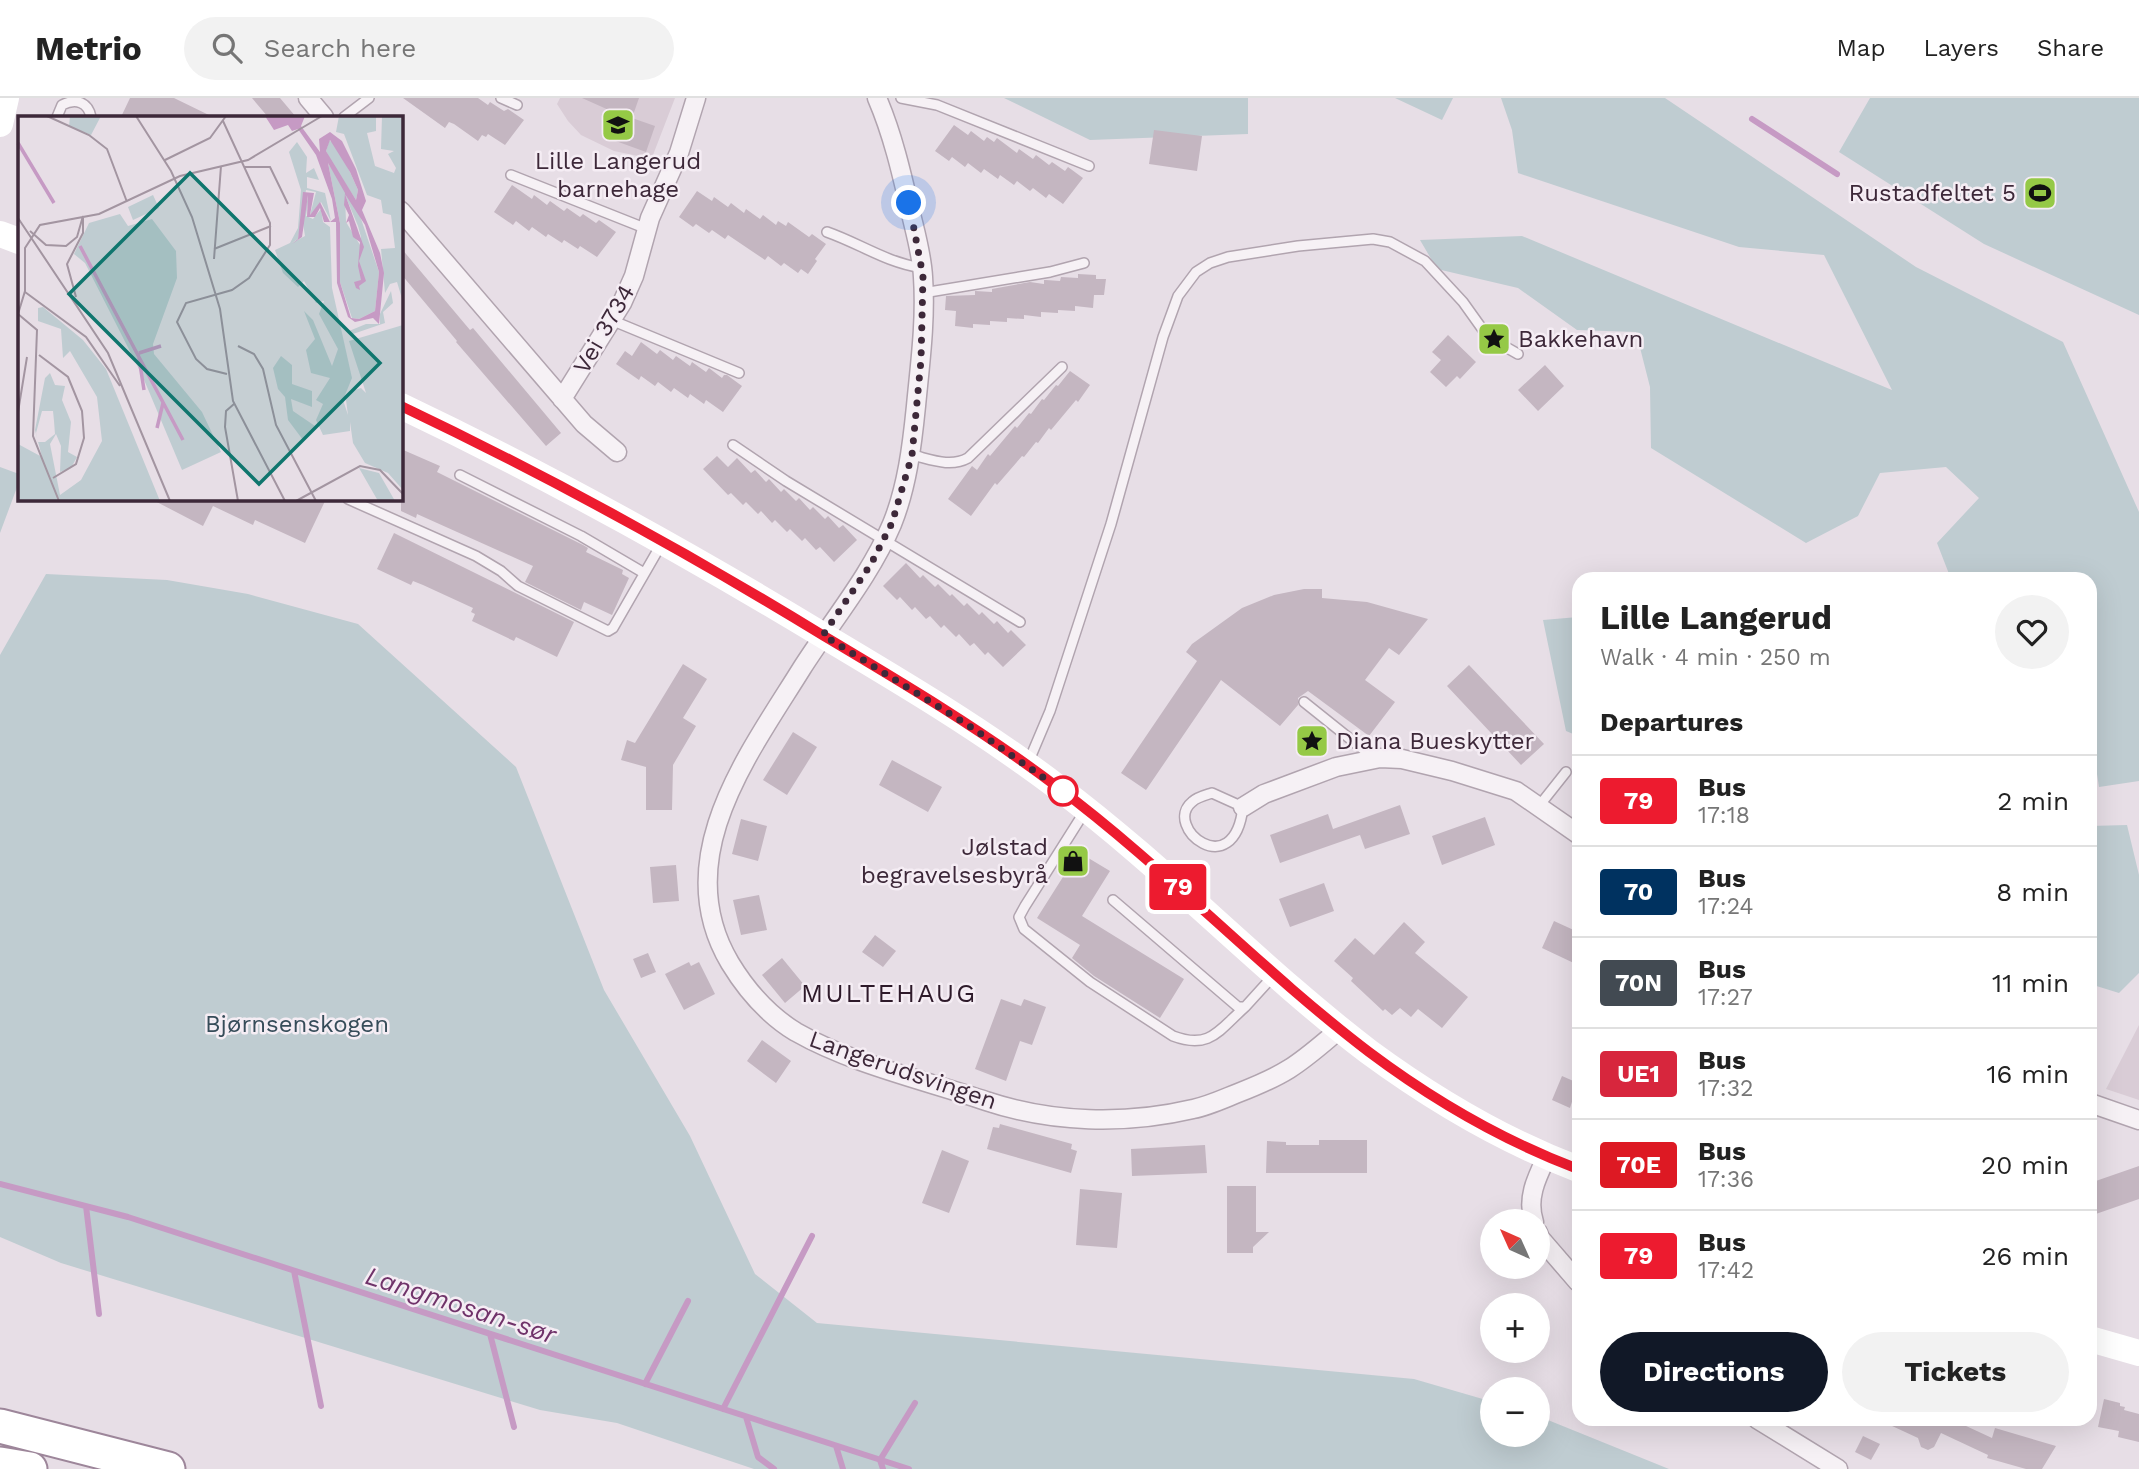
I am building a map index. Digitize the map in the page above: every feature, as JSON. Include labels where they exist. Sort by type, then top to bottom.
[{"type":"highway","points":[[0,1426],[168,1469]]},
{"type":"highway","points":[[0,1464],[30,1469]]},
{"type":"main road","points":[[0,124],[3,99]]},
{"type":"main road","points":[[0,234],[18,241]]},
{"type":"main road","points":[[402,410],[532,471],[663,542],[932,701],[1027,765],[1086,809],[1275,974],[1391,1068],[1446,1103],[1572,1167]]},
{"type":"main road","points":[[2097,1341],[2139,1353]]},
{"type":"street","points":[[308,98],[323,116]]},
{"type":"street","name":"Vei 3734","points":[[562,399],[611,320],[634,276],[647,229],[679,153],[696,98]]},
{"type":"street","name":"Langerudsvingen","points":[[879,98],[899,161],[922,268],[921,360],[912,455],[892,523],[871,564],[753,747],[732,786],[716,825],[708,857],[708,896],[723,952],[743,986],[766,1009],[795,1031],[877,1066],[997,1104],[1049,1117],[1140,1118],[1195,1109],[1261,1084],[1286,1071],[1310,1055],[1340,1029]]},
{"type":"street","points":[[402,212],[584,424],[617,452]]},
{"type":"street","points":[[1243,807],[1264,794],[1336,767],[1376,759],[1402,759],[1516,791],[1572,830]]},
{"type":"street","points":[[2097,1105],[2139,1120]]},
{"type":"street","points":[[1531,1209],[1532,1193],[1547,1156]]},
{"type":"street","points":[[1550,1250],[1572,1275]]},
{"type":"street","points":[[1767,1426],[1838,1469]]},
{"type":"lane","points":[[345,116],[369,98]]},
{"type":"lane","points":[[501,98],[517,104]]},
{"type":"lane","points":[[901,98],[937,105],[1089,166]]},
{"type":"lane","points":[[57,116],[67,102],[85,101]]},
{"type":"lane","points":[[511,174],[647,229]]},
{"type":"lane","points":[[827,232],[845,238],[879,257],[922,268]]},
{"type":"lane","points":[[1027,765],[1050,711],[1111,524],[1163,337],[1178,296],[1196,272],[1210,263],[1228,257],[1298,246],[1373,239],[1390,242],[1425,261],[1463,302],[1488,337],[1518,354]]},
{"type":"lane","points":[[923,293],[1050,272],[1084,263]]},
{"type":"lane","points":[[611,320],[739,373]]},
{"type":"lane","points":[[912,455],[960,463],[1062,367]]},
{"type":"lane","points":[[733,445],[883,541],[1020,622]]},
{"type":"lane","points":[[460,475],[580,536],[645,573]]},
{"type":"lane","points":[[350,500],[476,556],[518,586],[608,631],[613,628],[663,542]]},
{"type":"lane","points":[[1304,702],[1376,759]]},
{"type":"lane","points":[[1539,806],[1566,772]]},
{"type":"lane","points":[[1212,793],[1243,807],[1241,826],[1225,844],[1214,847],[1203,846],[1196,841],[1186,821],[1186,809],[1192,801],[1212,793]]},
{"type":"lane","points":[[1086,809],[1019,916],[1024,929],[1090,982],[1173,1036],[1188,1042],[1204,1042],[1245,1007],[1275,974]]},
{"type":"lane","points":[[1113,900],[1238,1007],[1245,1007]]},
{"type":"shaded area","name":"Lille Langerud barnehage","points":[[560,98],[675,98],[653,155],[638,156],[614,151],[581,135],[557,104]]},
{"type":"shaded area","points":[[2139,1025],[2139,1100],[2106,1089]]},
{"type":"green space","points":[[1004,98],[1248,98],[1248,134],[1090,140]]},
{"type":"green space","points":[[1395,98],[1453,98],[1442,120]]},
{"type":"green space","points":[[1501,98],[1665,98],[1916,267],[2063,342],[2139,512],[2139,781],[2099,787],[2097,572],[1948,572],[1937,543],[1979,498],[1946,467],[1880,473],[1858,516],[1806,543],[1651,448],[1650,387],[1636,332],[1577,330],[1518,288],[1437,269],[1420,240],[1522,236],[1892,390],[1824,255],[1739,247],[1518,173],[1512,130]]},
{"type":"green space","name":"Rustadfeltet 5","points":[[1870,98],[2139,98],[2139,315],[1984,244],[1839,152]]},
{"type":"green space","points":[[0,467],[18,474],[18,485],[0,533]]},
{"type":"green space","name":"Bjørnsenskogen","points":[[46,574],[167,580],[248,594],[358,624],[516,767],[604,990],[690,1136],[755,1274],[817,1323],[1414,1379],[1480,1398],[1480,1447],[1550,1447],[1550,1421],[1669,1469],[754,1469],[617,1423],[540,1410],[61,1263],[0,1237],[0,655]]},
{"type":"green space","points":[[1572,618],[1572,734],[1566,731],[1543,620]]},
{"type":"green space","points":[[2127,825],[2139,875],[2139,973],[2119,993],[2097,986],[2097,826]]},
{"type":"building","points":[[130,98],[174,98],[211,116],[121,116]]},
{"type":"building","points":[[252,98],[280,98],[295,116],[267,116]]},
{"type":"building","points":[[403,98],[478,98],[504,111],[508,109],[524,120],[505,145],[488,134],[486,137],[482,135],[478,141],[449,122],[445,128]]},
{"type":"building","points":[[582,98],[639,98],[632,118],[655,126],[646,152],[602,136],[611,111]]},
{"type":"building","points":[[954,125],[968,135],[971,131],[984,141],[987,137],[994,142],[997,138],[1017,153],[1019,149],[1033,159],[1036,155],[1049,165],[1052,162],[1065,171],[1068,167],[1083,178],[1063,204],[1049,194],[1046,198],[1033,188],[1030,191],[1017,181],[1014,185],[1000,175],[998,179],[984,169],[981,173],[968,163],[965,167],[952,157],[949,161],[935,151]]},
{"type":"building","points":[[1154,130],[1202,136],[1197,171],[1149,164]]},
{"type":"building","points":[[512,185],[532,199],[534,195],[547,205],[550,201],[564,211],[567,208],[580,217],[583,214],[596,223],[599,220],[616,232],[597,257],[580,246],[578,249],[564,240],[562,243],[548,234],[546,237],[532,227],[529,231],[516,221],[513,225],[494,212]]},
{"type":"building","points":[[697,191],[712,201],[714,197],[728,207],[731,203],[744,213],[746,209],[760,219],[763,215],[776,225],[778,221],[786,226],[788,222],[809,237],[812,234],[826,244],[808,274],[801,269],[798,273],[784,263],[781,266],[768,256],[765,260],[728,235],[725,239],[696,224],[693,227],[679,217]]},
{"type":"building","points":[[402,249],[470,330],[473,328],[561,433],[546,446],[402,275]]},
{"type":"building","points":[[1078,274],[1096,275],[1096,279],[1106,279],[1104,295],[1094,295],[1093,308],[1075,306],[1075,311],[1041,312],[1041,317],[1024,315],[1024,319],[1007,318],[1007,322],[990,321],[990,325],[973,324],[973,328],[955,326],[956,311],[945,310],[946,296],[975,295],[975,291],[992,292],[992,289],[1030,282],[1044,284],[1044,280],[1060,281],[1061,277],[1078,278]]},
{"type":"building","points":[[1448,335],[1476,362],[1460,379],[1457,376],[1446,387],[1430,372],[1441,360],[1432,352]]},
{"type":"building","points":[[641,342],[657,354],[660,350],[673,360],[676,356],[690,366],[692,362],[706,372],[709,368],[722,378],[727,375],[742,386],[723,412],[706,400],[704,404],[690,394],[688,398],[674,388],[671,392],[658,382],[655,386],[641,376],[639,380],[616,364],[625,351],[632,356]]},
{"type":"building","points":[[1545,365],[1564,386],[1538,411],[1518,390]]},
{"type":"building","points":[[1070,371],[1090,385],[1051,430],[1049,428],[997,485],[995,483],[971,516],[948,499],[972,466],[977,470],[988,454],[990,456],[1015,426],[1017,428]]},
{"type":"building","points":[[402,449],[440,466],[437,472],[583,545],[588,548],[586,552],[623,570],[622,574],[629,578],[612,615],[584,602],[581,610],[525,582],[533,566],[417,514],[416,518],[401,511]]},
{"type":"building","points":[[717,456],[728,467],[737,458],[751,473],[755,470],[766,482],[769,479],[781,492],[784,489],[796,501],[799,498],[810,510],[813,507],[825,519],[828,516],[839,528],[843,525],[857,540],[834,562],[820,547],[816,550],[805,538],[802,541],[790,529],[787,532],[775,520],[772,523],[761,511],[758,514],[746,502],[743,505],[731,493],[728,495],[703,469]]},
{"type":"building","points":[[153,500],[326,500],[305,543],[255,520],[253,525],[213,506],[203,526]]},
{"type":"building","points":[[394,533],[574,622],[557,657],[516,637],[514,641],[472,621],[475,614],[471,612],[473,608],[423,585],[413,581],[411,585],[377,569]]},
{"type":"building","points":[[906,563],[920,578],[923,575],[935,587],[938,584],[964,606],[967,603],[979,615],[982,612],[994,624],[997,621],[1008,633],[1011,630],[1026,645],[1003,667],[988,652],[985,655],[974,643],[970,646],[959,634],[956,637],[944,625],[941,628],[930,616],[926,619],[915,607],[912,610],[900,597],[897,600],[883,586]]},
{"type":"building","points":[[1304,589],[1322,589],[1322,598],[1367,602],[1428,619],[1399,655],[1389,648],[1365,680],[1395,702],[1369,736],[1308,691],[1298,698],[1298,705],[1280,726],[1221,680],[1146,790],[1121,773],[1197,661],[1186,652],[1192,644],[1242,608],[1274,595]]},
{"type":"building","points":[[683,664],[707,679],[683,718],[696,726],[673,765],[672,810],[646,810],[646,767],[621,760],[627,740],[635,743]]},
{"type":"building","points":[[1469,665],[1544,744],[1521,765],[1447,686]]},
{"type":"building","points":[[793,732],[817,747],[787,795],[763,780]]},
{"type":"building","points":[[892,760],[942,787],[928,812],[879,785]]},
{"type":"building","points":[[1400,805],[1410,834],[1365,849],[1360,835],[1280,863],[1270,835],[1328,814],[1333,829]]},
{"type":"building","points":[[1485,817],[1495,845],[1442,865],[1432,836]]},
{"type":"building","points":[[741,819],[767,826],[758,861],[732,854]]},
{"type":"building","points":[[1075,850],[1110,871],[1082,916],[1184,979],[1160,1018],[1094,976],[1072,958],[1080,945],[1037,918],[1068,869],[1065,866]]},
{"type":"building","points":[[676,865],[679,901],[653,903],[650,867]]},
{"type":"building","points":[[1324,883],[1334,911],[1290,927],[1279,899]]},
{"type":"building","points":[[759,895],[767,930],[741,935],[733,900]]},
{"type":"building","points":[[1554,921],[1572,929],[1572,962],[1542,948]]},
{"type":"building","points":[[1404,922],[1425,942],[1415,953],[1468,997],[1442,1028],[1418,1009],[1411,1017],[1400,1008],[1392,1015],[1385,1009],[1383,1011],[1334,961],[1355,938],[1374,955]]},
{"type":"building","points":[[875,935],[896,951],[883,967],[862,952]]},
{"type":"building","points":[[648,953],[656,972],[641,978],[633,959]]},
{"type":"building","points":[[782,958],[805,986],[785,1003],[762,975]]},
{"type":"building","points":[[689,962],[691,966],[699,962],[715,994],[684,1010],[665,974]]},
{"type":"building","points":[[1001,999],[1021,1006],[1024,999],[1046,1007],[1032,1045],[1020,1041],[1006,1081],[975,1069]]},
{"type":"building","points":[[762,1040],[791,1061],[776,1083],[747,1061]]},
{"type":"building","points":[[1562,1076],[1572,1080],[1570,1108],[1552,1100]]},
{"type":"building","points":[[1000,1124],[1072,1144],[1071,1149],[1077,1151],[1071,1173],[987,1149],[993,1127],[999,1128]]},
{"type":"building","points":[[1319,1140],[1367,1140],[1367,1173],[1266,1173],[1267,1141],[1286,1142],[1286,1145],[1319,1145]]},
{"type":"building","points":[[1205,1145],[1207,1173],[1132,1176],[1131,1149]]},
{"type":"building","points":[[942,1150],[969,1161],[949,1213],[922,1203]]},
{"type":"building","points":[[2139,1166],[2139,1199],[2097,1214],[2097,1181]]},
{"type":"building","points":[[1227,1186],[1256,1186],[1256,1232],[1269,1232],[1253,1247],[1253,1253],[1227,1253]]},
{"type":"building","points":[[1080,1189],[1122,1193],[1117,1248],[1076,1245]]},
{"type":"building","points":[[2104,1399],[2120,1403],[2120,1406],[2125,1407],[2124,1410],[2139,1414],[2139,1442],[2118,1437],[2119,1431],[2098,1427]]},
{"type":"building","points":[[1892,1426],[1966,1426],[1992,1438],[1995,1428],[2056,1446],[2042,1469],[2026,1469],[1987,1458],[1988,1455],[1941,1433],[1934,1447],[1928,1450],[1921,1447],[1918,1438]]},
{"type":"building","points":[[1863,1436],[1880,1444],[1871,1460],[1855,1452]]},
{"type":"waterway","points":[[1752,119],[1837,174]]},
{"type":"waterway","name":"Langmosan-sør","points":[[0,1184],[128,1217],[909,1469]]},
{"type":"waterway","points":[[86,1206],[99,1314]]},
{"type":"waterway","points":[[723,1409],[812,1236]]},
{"type":"waterway","points":[[294,1271],[321,1406]]},
{"type":"waterway","points":[[645,1384],[688,1301]]},
{"type":"waterway","points":[[490,1334],[514,1427]]},
{"type":"waterway","points":[[883,1469],[880,1460],[915,1403]]},
{"type":"waterway","points":[[746,1417],[758,1457],[774,1469]]},
{"type":"waterway","points":[[836,1446],[843,1469]]},
{"type":"bus line","name":"79","points":[[402,406],[587,500],[710,568],[932,701],[1014,755],[1113,830],[1301,996],[1369,1052],[1475,1120],[1572,1166]]},
{"type":"place","name":"Lille Langerud barnehage","points":[[618,125]]},
{"type":"place","name":"Rustadfeltet 5","points":[[2040,193]]},
{"type":"place","name":"Bakkehavn","points":[[1494,339]]},
{"type":"place","name":"Diana Bueskytter","points":[[1312,741]]},
{"type":"place","name":"Jølstad begravelsesbyrå","points":[[1073,861]]},
{"type":"district","name":"MULTEHAUG","points":[[889,993]]},
{"type":"route","points":[[909,203],[923,276],[921,360],[912,455],[892,523],[871,564],[823,635],[968,725],[1070,796],[1063,791]]}]
